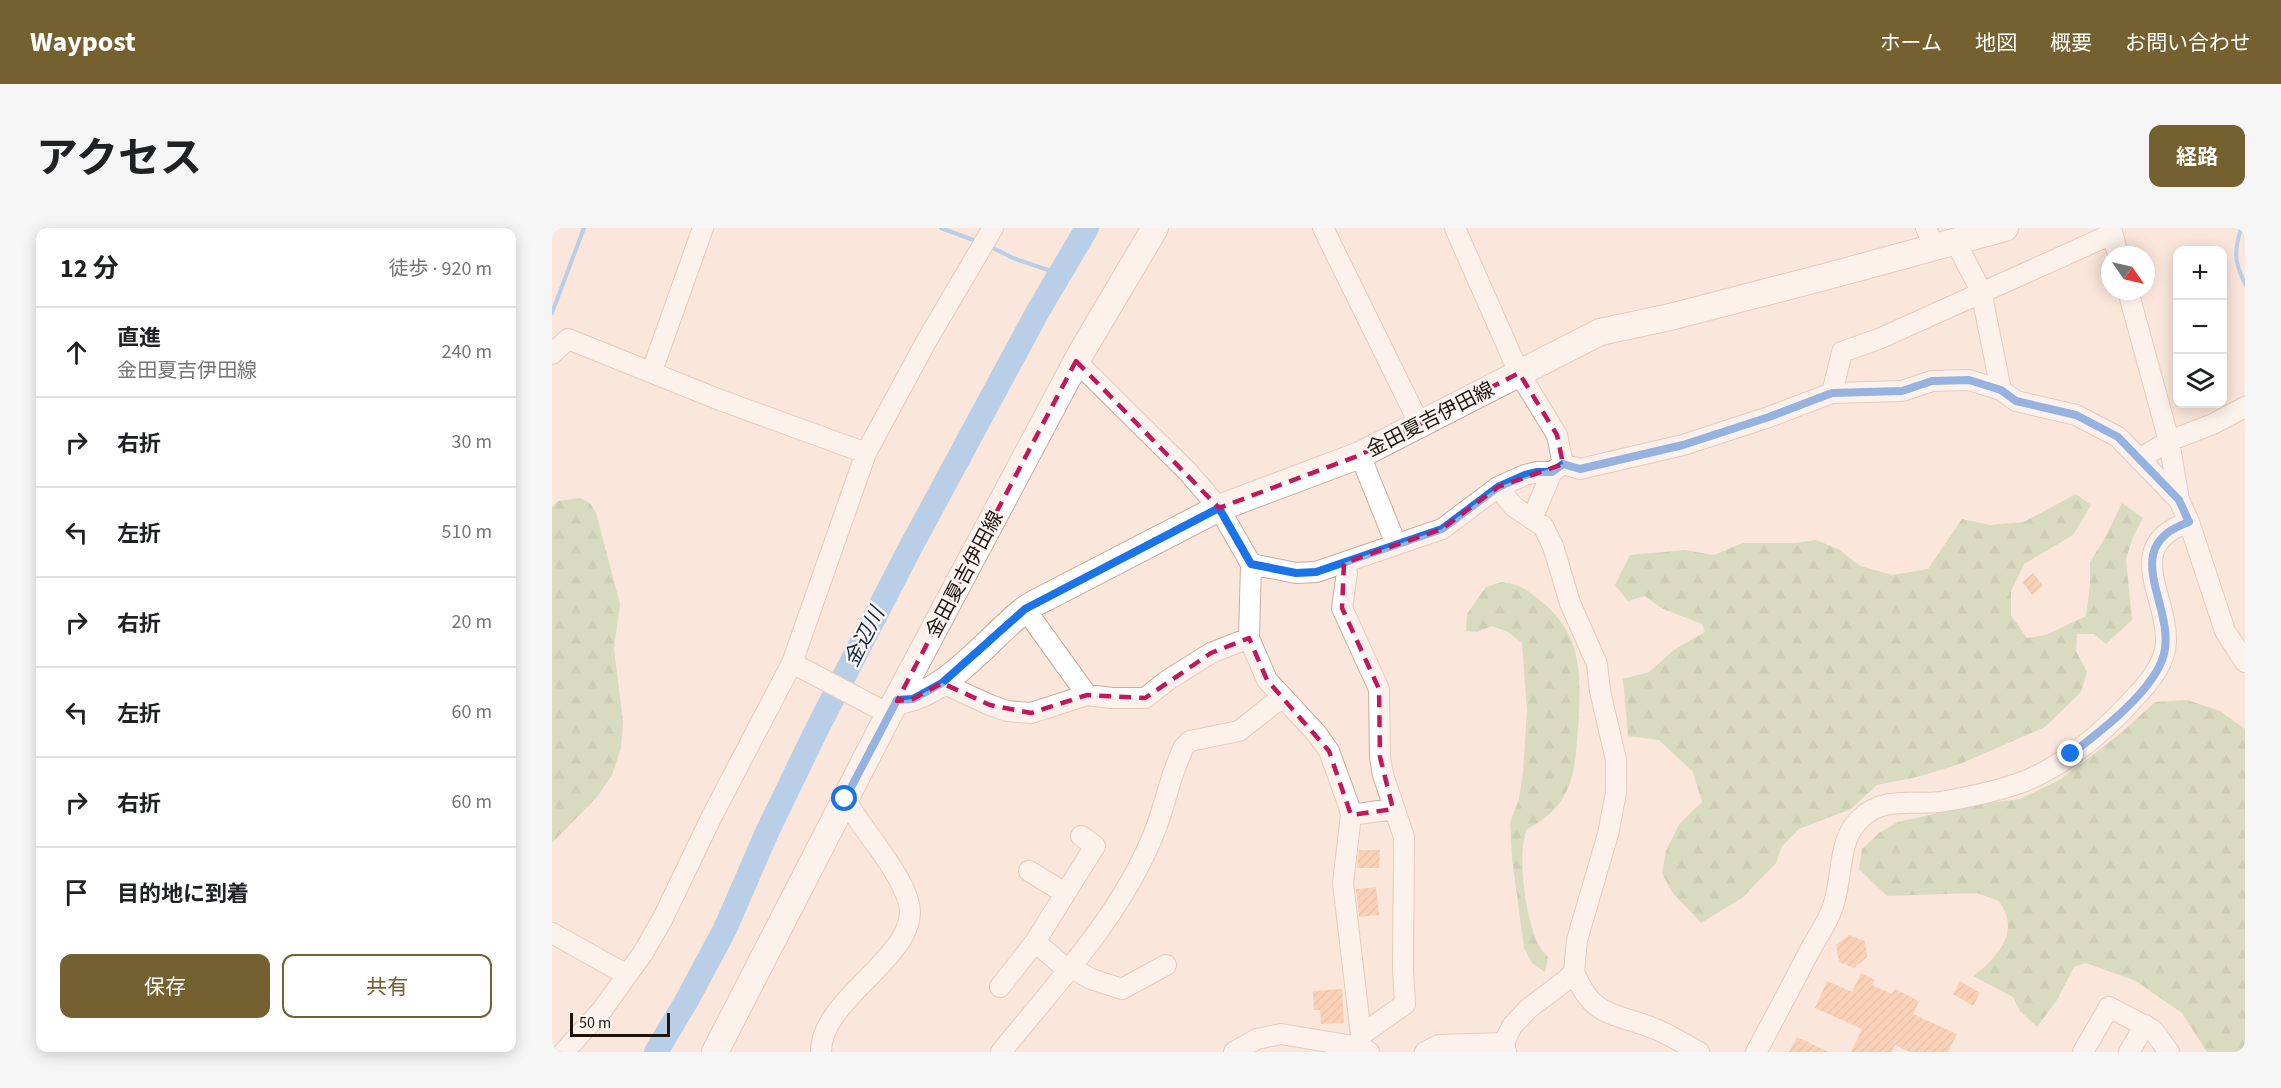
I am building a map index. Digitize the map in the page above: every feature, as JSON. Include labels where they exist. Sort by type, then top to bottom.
[{"type":"main road","name":"金田夏吉伊田線","points":[[715,1052],[845,799],[889,708],[1076,362],[1155,228]]},
{"type":"main road","name":"金田夏吉伊田線","points":[[889,708],[913,699],[942,683],[1025,609],[1219,508],[1360,455],[1600,332],[1670,317],[1832,275],[1939,238],[2005,228]]},
{"type":"street","points":[[652,371],[703,228]]},
{"type":"street","points":[[564,1052],[602,1010],[663,918],[712,816],[799,666],[866,453],[927,340],[993,228]]},
{"type":"street","points":[[1323,228],[1420,425]]},
{"type":"street","points":[[1455,228],[1519,373],[1557,435],[1558,468],[1532,519]]},
{"type":"street","points":[[1832,393],[1842,352],[1881,338],[2112,231],[2116,246]]},
{"type":"street","points":[[1939,238],[1981,291],[2001,390]]},
{"type":"street","points":[[2130,300],[2169,441],[2179,500],[2189,522],[2225,632],[2245,662]]},
{"type":"street","points":[[552,354],[568,339],[720,400],[866,453]]},
{"type":"street","points":[[1076,362],[1188,472],[1219,508],[1251,564],[1249,638],[1267,680],[1317,734],[1329,751],[1351,815],[1343,883],[1363,1045]]},
{"type":"street","points":[[1251,564],[1296,573],[1316,572],[1442,529],[1498,487],[1525,475],[1558,468],[1580,469],[1683,445],[1769,417],[1832,393],[1902,391],[1932,381],[1969,380],[2001,390],[2016,401],[2076,415],[2118,437],[2179,500]]},
{"type":"street","points":[[2139,459],[2169,441],[2213,424],[2245,407]]},
{"type":"street","points":[[1360,455],[1396,544]]},
{"type":"street","points":[[1498,487],[1513,506],[1543,526],[1552,546],[1570,603],[1597,664],[1600,691],[1616,760],[1616,793],[1608,834],[1577,940],[1574,972],[1582,991],[1592,1004],[1606,1014],[1661,1032],[1699,1052]]},
{"type":"street","points":[[1756,1052],[1831,912],[1849,832],[1860,818],[1874,809],[1896,802],[1944,802],[2024,781],[2054,766],[2109,725],[2142,690],[2164,655],[2166,641],[2160,604],[2153,584],[2152,565],[2155,550],[2163,534],[2189,522]]},
{"type":"street","points":[[1344,563],[1347,573],[1342,608],[1379,689],[1380,757],[1383,775],[1404,837],[1402,971],[1405,1004],[1363,1045]]},
{"type":"street","points":[[1025,609],[1087,695]]},
{"type":"street","points":[[942,683],[990,705],[1007,711],[1024,713],[1050,709],[1087,695],[1145,698],[1168,680],[1211,653],[1249,638]]},
{"type":"street","points":[[799,666],[889,708]]},
{"type":"street","points":[[1001,1052],[1069,968],[1120,898],[1152,838],[1184,747],[1190,741],[1239,731],[1282,697]]},
{"type":"street","points":[[821,1052],[821,1043],[831,1022],[844,1003],[899,944],[910,920],[909,901],[896,875],[845,799]]},
{"type":"street","points":[[1351,815],[1394,809]]},
{"type":"street","points":[[1000,987],[1035,942],[1095,846],[1081,836]]},
{"type":"street","points":[[1029,871],[1065,893]]},
{"type":"street","points":[[552,933],[627,975]]},
{"type":"street","points":[[1035,942],[1069,968],[1090,979],[1122,989],[1166,965]]},
{"type":"street","points":[[1425,1052],[1439,1045],[1505,1048],[1512,1026],[1528,1009],[1574,972]]},
{"type":"street","points":[[2083,1052],[2109,1007],[2153,1030],[2169,1052]]},
{"type":"street","points":[[2129,1052],[2145,1025]]},
{"type":"street","points":[[1234,1052],[1257,1039],[1281,1034],[1363,1045]]},
{"type":"highlighted area","points":[[1076,361],[1219,508],[1360,455],[1519,373],[1557,435],[1563,464],[1498,487],[1442,529],[1344,563],[1342,608],[1379,689],[1380,757],[1393,809],[1351,815],[1329,751],[1267,680],[1249,638],[1211,653],[1145,698],[1087,695],[1031,713],[990,705],[942,683],[913,699],[897,701]]},
{"type":"green space","points":[[2076,494],[2091,505],[2073,535],[2024,564],[2011,591],[2011,615],[2027,638],[2046,635],[2086,616],[2090,562],[2122,503],[2143,518],[2133,537],[2126,559],[2132,620],[2106,644],[2094,634],[2077,634],[2076,651],[2087,672],[2081,692],[2045,727],[1960,764],[1917,777],[1877,785],[1851,809],[1799,829],[1782,846],[1776,863],[1742,898],[1701,923],[1672,892],[1662,873],[1666,851],[1680,823],[1702,802],[1693,772],[1659,740],[1628,736],[1623,679],[1649,672],[1675,649],[1705,632],[1702,624],[1661,608],[1645,596],[1628,601],[1615,585],[1630,555],[1685,550],[1714,555],[1743,543],[1796,543],[1816,540],[1838,549],[1860,566],[1892,575],[1928,569],[1962,519],[1990,525],[2024,522]]},
{"type":"green space","points":[[580,498],[590,503],[596,513],[620,604],[614,648],[623,722],[621,748],[612,775],[597,797],[552,843],[552,507],[558,501]]},
{"type":"green space","points":[[1502,582],[1528,591],[1556,615],[1573,644],[1579,676],[1578,729],[1571,780],[1557,807],[1527,829],[1522,855],[1524,888],[1530,921],[1540,947],[1548,957],[1545,972],[1532,963],[1524,948],[1512,858],[1510,823],[1519,799],[1527,711],[1522,643],[1508,632],[1492,626],[1477,632],[1466,631],[1467,614],[1486,587]]},
{"type":"green space","points":[[2187,700],[2220,711],[2245,729],[2245,1052],[2207,1052],[2182,1013],[2136,981],[2086,963],[2074,967],[2057,1000],[2037,1027],[2020,1011],[2013,997],[1973,976],[1999,951],[2007,935],[2007,918],[1999,901],[1977,893],[1887,896],[1859,869],[1862,849],[1879,833],[1898,822],[1974,805],[2020,799],[2061,779],[2121,733],[2155,702]]},
{"type":"building","points":[[2033,573],[2043,586],[2032,595],[2022,582]]},
{"type":"building","points":[[1359,850],[1380,850],[1379,868],[1357,868]]},
{"type":"building","points":[[1376,887],[1379,915],[1359,917],[1356,889]]},
{"type":"building","points":[[1849,935],[1865,941],[1867,957],[1854,968],[1839,962],[1836,945]]},
{"type":"building","points":[[1861,973],[1875,980],[1872,985],[1892,994],[1895,989],[1919,1001],[1913,1014],[1957,1034],[1948,1052],[1910,1052],[1895,1045],[1892,1052],[1851,1052],[1862,1029],[1815,1008],[1827,981],[1852,992]]},
{"type":"building","points":[[1960,981],[1980,993],[1973,1006],[1953,994]]},
{"type":"building","points":[[1342,989],[1344,1023],[1321,1024],[1320,1010],[1314,1010],[1313,991]]},
{"type":"building","points":[[1797,1037],[1829,1052],[1789,1052]]},
{"type":"waterway","points":[[552,313],[584,228]]},
{"type":"waterway","points":[[941,228],[979,242]]},
{"type":"waterway","name":"金辺川","points":[[656,1052],[725,929],[768,830],[817,729],[908,552],[1038,311],[1087,228]]},
{"type":"waterway","points":[[2241,228],[2236,256],[2245,284]]},
{"type":"waterway","points":[[989,246],[1013,258],[1060,274]]},
{"type":"route","points":[[845,799],[897,700],[913,699],[942,683],[1025,609],[1219,508],[1251,564],[1296,573],[1316,572],[1442,529],[1498,487],[1525,475],[1552,472],[1563,464],[1580,469],[1683,445],[1769,417],[1832,393],[1902,391],[1932,381],[1969,380],[2001,390],[2016,401],[2076,415],[2118,437],[2179,500],[2189,522],[2163,534],[2155,550],[2152,565],[2153,584],[2160,604],[2166,641],[2164,655],[2158,667],[2121,714],[2071,754]]}]
